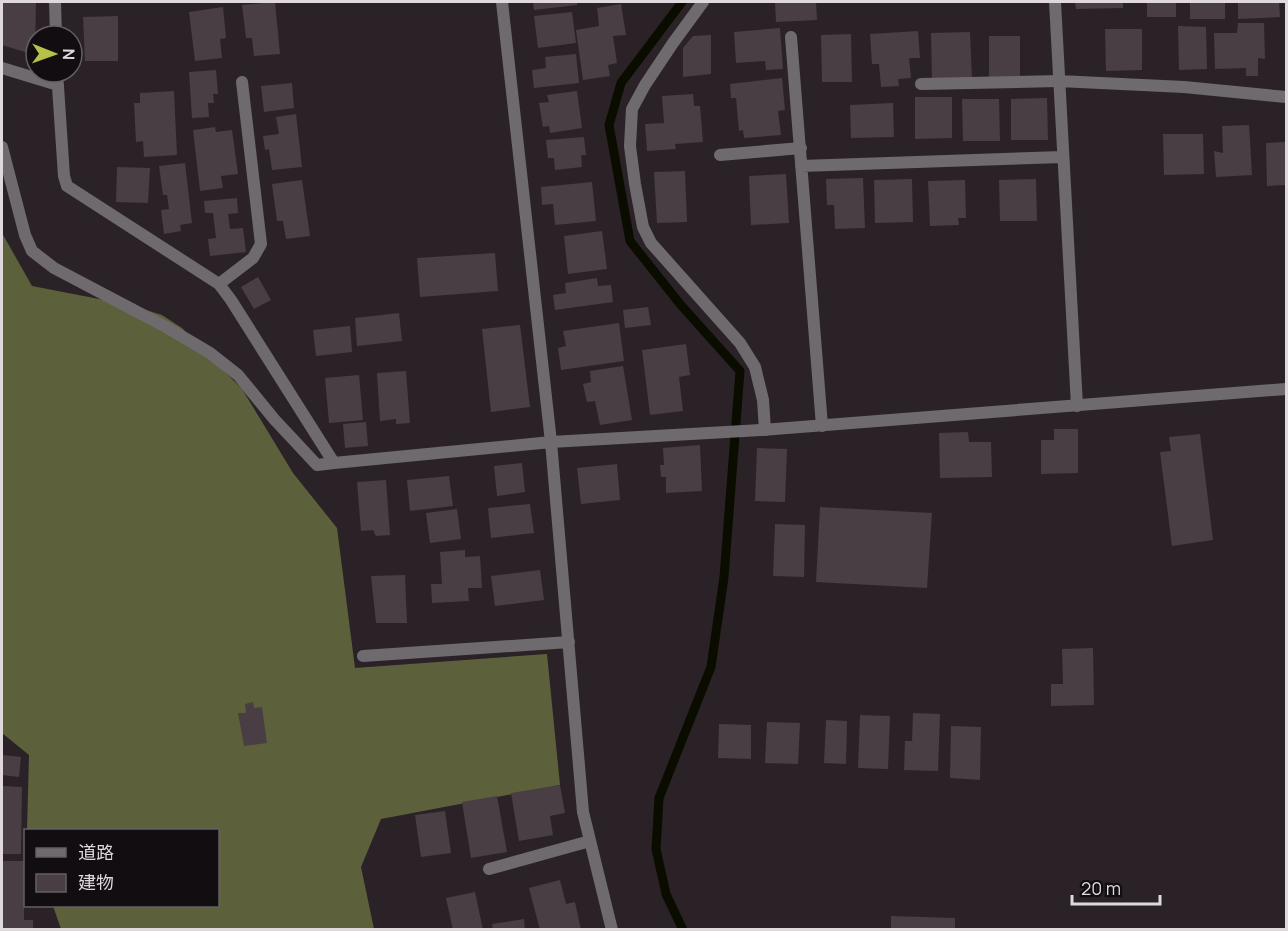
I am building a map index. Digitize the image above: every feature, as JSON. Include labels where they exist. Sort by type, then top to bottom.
[{"type":"street","points":[[55,2],[56,24]]},
{"type":"street","points":[[502,2],[551,442],[583,812],[612,930]]},
{"type":"street","points":[[703,2],[645,85],[632,110],[630,146],[635,184],[643,227],[651,243],[740,343],[754,367],[763,400],[760,430]]},
{"type":"street","points":[[1055,2],[1077,406]]},
{"type":"street","points":[[791,37],[822,426]]},
{"type":"street","points":[[2,68],[44,83],[58,85],[64,176],[67,186],[219,284],[334,463]]},
{"type":"street","points":[[921,84],[1059,81],[1184,87],[1287,97]]},
{"type":"street","points":[[219,284],[253,258],[258,253],[261,244],[242,82]]},
{"type":"street","points":[[2,147],[32,251],[54,268],[210,353],[238,375],[274,419],[317,465],[551,442],[822,426],[1287,389]]},
{"type":"street","points":[[720,155],[801,148]]},
{"type":"street","points":[[801,166],[1063,157]]},
{"type":"street","points":[[363,656],[569,642]]},
{"type":"street","points":[[489,869],[590,841]]},
{"type":"green space","points":[[2,233],[32,286],[130,305],[162,315],[182,328],[242,389],[293,473],[337,528],[355,668],[547,654],[560,785],[381,819],[361,867],[374,929],[61,929],[53,907],[219,907],[219,829],[27,829],[29,755],[2,733]]},
{"type":"building","points":[[2,2],[36,2],[36,24],[24,24],[24,52],[2,45]]},
{"type":"building","points":[[275,2],[280,54],[254,56],[252,38],[246,38],[242,5]]},
{"type":"building","points":[[533,2],[577,2],[577,5],[534,10]]},
{"type":"building","points":[[775,2],[816,2],[817,20],[776,22]]},
{"type":"building","points":[[1075,2],[1123,2],[1123,8],[1076,9]]},
{"type":"building","points":[[1147,2],[1176,2],[1176,17],[1147,17]]},
{"type":"building","points":[[1190,2],[1225,2],[1225,19],[1190,19]]},
{"type":"building","points":[[1238,2],[1279,2],[1280,17],[1238,19]]},
{"type":"building","points":[[621,4],[626,35],[613,36],[617,63],[608,65],[610,76],[583,80],[576,30],[599,26],[597,8]]},
{"type":"building","points":[[223,7],[226,38],[220,39],[222,58],[195,61],[189,12]]},
{"type":"building","points":[[572,12],[576,43],[538,48],[534,16]]},
{"type":"building","points":[[118,16],[118,61],[85,61],[83,17]]},
{"type":"building","points":[[1238,23],[1264,23],[1265,59],[1258,58],[1258,76],[1246,76],[1246,68],[1215,69],[1214,33],[1237,33]]},
{"type":"building","points":[[1178,26],[1206,27],[1207,69],[1179,70]]},
{"type":"building","points":[[780,28],[783,69],[766,70],[765,61],[736,63],[734,32]]},
{"type":"building","points":[[1105,29],[1142,29],[1142,70],[1106,71]]},
{"type":"building","points":[[918,31],[920,58],[909,58],[911,78],[898,79],[899,86],[881,87],[879,64],[872,64],[870,34]]},
{"type":"building","points":[[970,32],[972,79],[932,80],[931,33]]},
{"type":"building","points":[[851,34],[852,82],[822,82],[821,35]]},
{"type":"building","points":[[711,35],[711,74],[683,77],[683,48],[693,36]]},
{"type":"building","points":[[989,36],[1020,36],[1020,78],[989,78]]},
{"type":"building","points":[[576,54],[579,83],[534,88],[532,70],[546,68],[545,57]]},
{"type":"building","points":[[216,70],[218,94],[213,94],[214,103],[208,103],[209,117],[192,118],[189,72]]},
{"type":"building","points":[[782,78],[785,110],[778,111],[781,135],[744,138],[743,130],[739,131],[736,98],[731,98],[730,84]]},
{"type":"building","points":[[292,83],[294,108],[264,112],[261,86]]},
{"type":"building","points":[[174,91],[177,155],[144,157],[143,141],[136,142],[134,103],[140,103],[140,93]]},
{"type":"building","points":[[577,91],[582,128],[550,133],[549,126],[543,127],[539,103],[549,102],[547,95]]},
{"type":"building","points":[[693,94],[694,106],[700,106],[703,142],[675,144],[676,149],[647,151],[645,124],[664,123],[662,96]]},
{"type":"building","points":[[915,97],[952,97],[952,138],[915,139]]},
{"type":"building","points":[[1047,98],[1048,140],[1011,140],[1011,99]]},
{"type":"building","points":[[962,99],[999,99],[1000,141],[963,141]]},
{"type":"building","points":[[893,103],[894,137],[851,138],[850,105]]},
{"type":"building","points":[[296,114],[302,167],[272,170],[269,149],[265,150],[263,136],[279,134],[276,117]]},
{"type":"building","points":[[1249,125],[1252,175],[1216,177],[1214,151],[1223,153],[1222,126]]},
{"type":"building","points":[[215,127],[216,132],[232,130],[238,174],[221,176],[223,188],[200,191],[193,130]]},
{"type":"building","points":[[1163,134],[1203,134],[1204,174],[1164,175]]},
{"type":"building","points":[[584,137],[586,155],[581,155],[582,167],[555,170],[554,158],[548,158],[546,140]]},
{"type":"building","points":[[1286,142],[1286,185],[1267,186],[1266,143]]},
{"type":"building","points":[[185,163],[192,223],[180,225],[181,231],[164,234],[161,210],[169,209],[167,195],[163,195],[159,166]]},
{"type":"building","points":[[117,167],[150,168],[148,203],[116,202]]},
{"type":"building","points":[[685,171],[687,222],[657,223],[654,172]]},
{"type":"building","points":[[786,174],[789,223],[751,225],[749,176]]},
{"type":"building","points":[[863,178],[865,228],[835,229],[834,205],[827,205],[826,179]]},
{"type":"building","points":[[912,179],[913,222],[875,223],[874,180]]},
{"type":"building","points":[[1036,179],[1037,221],[1000,221],[999,180]]},
{"type":"building","points":[[302,180],[310,236],[286,239],[283,221],[277,221],[272,184]]},
{"type":"building","points":[[965,180],[966,218],[958,218],[959,225],[930,226],[928,181]]},
{"type":"building","points":[[592,182],[596,221],[555,225],[553,204],[542,205],[541,187]]},
{"type":"building","points":[[237,198],[238,213],[228,214],[230,229],[243,228],[246,252],[210,256],[208,239],[216,238],[213,213],[205,213],[204,201]]},
{"type":"building","points":[[602,231],[607,269],[568,274],[564,236]]},
{"type":"building","points":[[495,253],[498,291],[420,297],[417,258]]},
{"type":"building","points":[[258,277],[271,300],[254,309],[241,287]]},
{"type":"building","points":[[597,278],[598,286],[611,285],[613,302],[555,310],[553,295],[566,293],[565,283]]},
{"type":"building","points":[[648,307],[651,325],[625,328],[623,310]]},
{"type":"building","points":[[399,313],[402,341],[357,346],[355,318]]},
{"type":"building","points":[[619,323],[624,361],[561,370],[558,348],[566,346],[563,331]]},
{"type":"building","points":[[520,325],[530,407],[491,412],[482,329]]},
{"type":"building","points":[[350,326],[352,352],[316,356],[313,330]]},
{"type":"building","points":[[686,344],[690,375],[679,377],[683,411],[650,415],[642,350]]},
{"type":"building","points":[[623,366],[632,420],[600,425],[595,401],[587,402],[583,384],[591,382],[590,371]]},
{"type":"building","points":[[406,371],[410,423],[396,424],[396,419],[380,421],[377,373]]},
{"type":"building","points":[[359,375],[363,420],[329,423],[325,378]]},
{"type":"building","points":[[366,422],[368,446],[345,448],[343,424]]},
{"type":"building","points":[[1054,429],[1078,429],[1078,473],[1041,474],[1041,440],[1054,440]]},
{"type":"building","points":[[968,432],[969,442],[991,442],[992,477],[940,478],[939,433]]},
{"type":"building","points":[[1200,434],[1213,540],[1172,546],[1160,452],[1171,451],[1169,437]]},
{"type":"building","points":[[700,445],[702,491],[666,493],[666,477],[661,477],[660,465],[664,465],[663,448]]},
{"type":"building","points":[[757,448],[787,449],[785,502],[755,501]]},
{"type":"building","points":[[522,463],[525,492],[497,496],[494,466]]},
{"type":"building","points":[[617,464],[620,500],[581,504],[577,468]]},
{"type":"building","points":[[449,476],[453,506],[410,511],[407,480]]},
{"type":"building","points":[[386,480],[390,535],[376,536],[373,530],[361,531],[357,482]]},
{"type":"building","points":[[530,504],[534,533],[491,538],[488,508]]},
{"type":"building","points":[[820,507],[932,513],[927,588],[816,582]]},
{"type":"building","points":[[457,509],[461,539],[430,543],[426,513]]},
{"type":"building","points":[[775,524],[805,525],[804,577],[773,576]]},
{"type":"building","points":[[465,550],[465,557],[480,556],[482,588],[468,588],[469,601],[432,603],[431,584],[442,584],[440,552]]},
{"type":"building","points":[[540,570],[544,600],[495,606],[491,576]]},
{"type":"building","points":[[405,575],[407,623],[376,623],[371,576]]},
{"type":"building","points":[[1093,648],[1094,705],[1051,706],[1051,684],[1063,684],[1062,649]]},
{"type":"building","points":[[253,702],[254,708],[262,707],[267,743],[244,746],[238,713],[246,713],[245,704]]},
{"type":"building","points":[[913,713],[940,714],[938,771],[904,770],[905,741],[912,741]]},
{"type":"building","points":[[860,715],[890,716],[888,769],[858,768]]},
{"type":"building","points":[[826,720],[847,721],[846,764],[824,763]]},
{"type":"building","points":[[767,722],[800,723],[798,764],[765,763]]},
{"type":"building","points":[[719,724],[751,725],[751,759],[718,758]]},
{"type":"building","points":[[951,726],[981,727],[980,780],[950,778]]},
{"type":"building","points":[[2,755],[21,757],[19,777],[2,775]]},
{"type":"building","points":[[560,785],[565,813],[550,816],[553,835],[519,841],[511,793]]},
{"type":"building","points":[[2,786],[22,787],[21,854],[2,854]]},
{"type":"building","points":[[497,796],[507,852],[471,858],[462,802]]},
{"type":"building","points":[[445,811],[451,853],[421,857],[415,815]]},
{"type":"building","points":[[2,861],[24,861],[24,920],[33,920],[33,930],[2,930]]},
{"type":"building","points":[[560,880],[566,904],[575,902],[581,930],[540,930],[529,888]]},
{"type":"building","points":[[475,892],[483,930],[453,930],[446,898]]},
{"type":"building","points":[[891,916],[955,918],[955,930],[891,930]]},
{"type":"building","points":[[524,919],[525,930],[493,930],[492,924]]},
{"type":"waterway","points":[[682,2],[621,83],[609,125],[630,241],[680,304],[740,371],[724,577],[711,667],[659,798],[656,849],[666,894],[683,930]]}]
